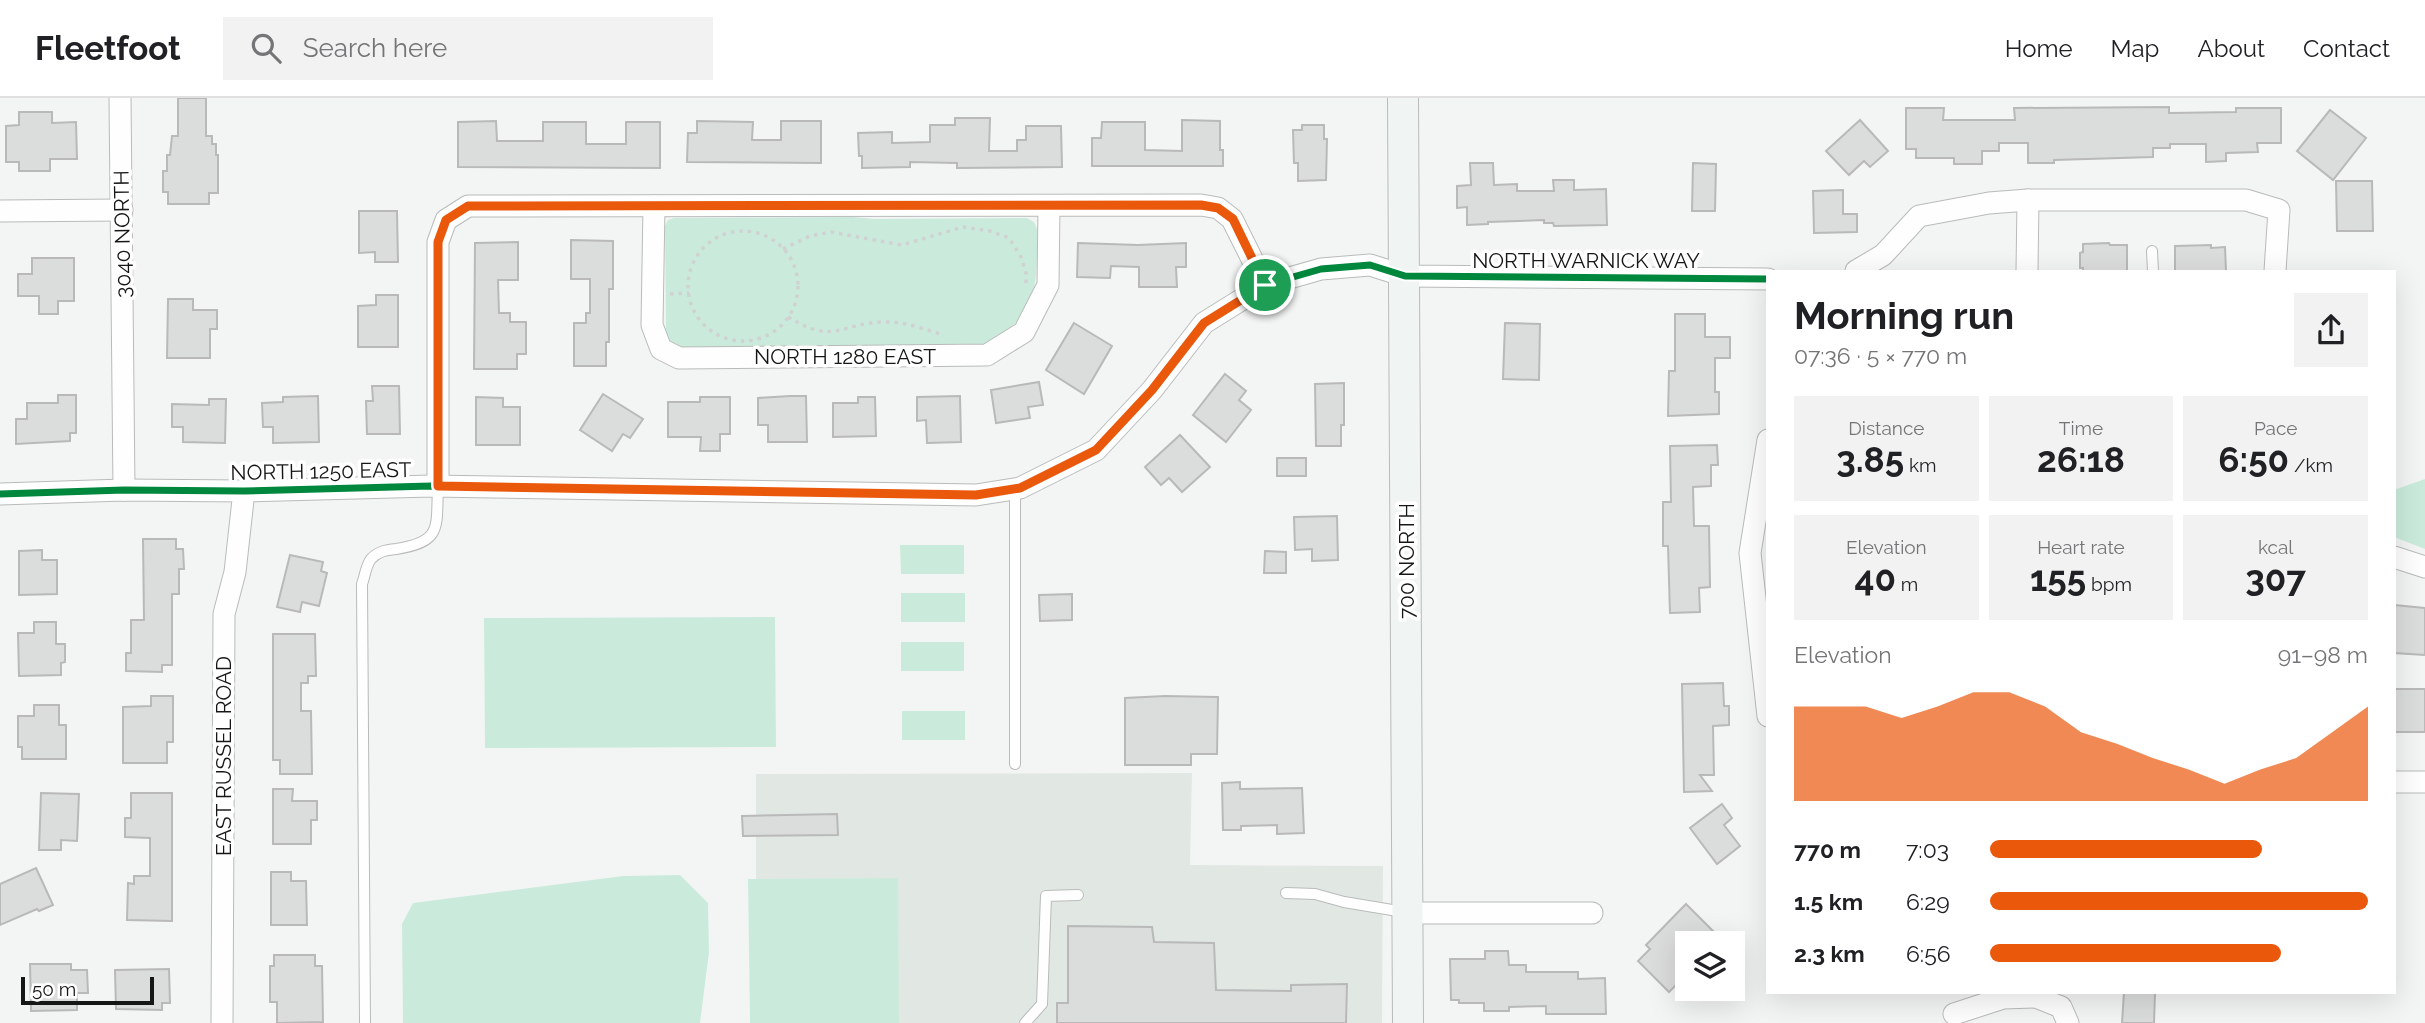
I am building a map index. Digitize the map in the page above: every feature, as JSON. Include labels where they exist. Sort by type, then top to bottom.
[{"type":"street","name":"3040 NORTH","points":[[120,98],[124,490]]},
{"type":"street","name":"700 NORTH","points":[[1404,98],[1408,1023]]},
{"type":"street","points":[[2027,270],[2028,200]]},
{"type":"street","points":[[1858,270],[1883,256],[1919,216],[1989,203],[2028,200],[2246,200],[2279,210],[2275,270]]},
{"type":"street","points":[[438,486],[438,242],[446,220],[468,206],[1201,205],[1218,208],[1233,219],[1265,285]]},
{"type":"street","name":"NORTH 1280 EAST","points":[[654,206],[652,325],[661,349],[679,358],[987,355],[1024,332],[1048,285],[1049,206]]},
{"type":"street","points":[[0,211],[122,210]]},
{"type":"street","points":[[1018,488],[1096,450],[1152,390],[1204,323],[1265,285],[1321,269],[1370,265],[1405,276]]},
{"type":"street","name":"NORTH WARNICK WAY","points":[[1405,276],[1766,279]]},
{"type":"street","points":[[1766,453],[1750,553],[1766,698]]},
{"type":"street","name":"NORTH 1250 EAST","points":[[0,494],[438,486],[976,495],[1018,488]]},
{"type":"street","name":"EAST RUSSEL ROAD","points":[[222,1023],[224,614],[235,572],[244,491]]},
{"type":"street","points":[[2396,558],[2425,567]]},
{"type":"street","points":[[2396,782],[2425,782]]},
{"type":"street","points":[[1409,913],[1592,913]]},
{"type":"street","points":[[1954,1014],[2003,998],[2036,997],[2061,1007],[2068,1023]]},
{"type":"lane","points":[[2152,251],[2153,270]]},
{"type":"lane","points":[[365,1023],[362,584],[367,564],[373,556],[383,551],[411,547],[430,538],[436,528],[438,486]]},
{"type":"lane","points":[[1015,764],[1018,488]]},
{"type":"lane","points":[[1286,892],[1315,894],[1409,913]]},
{"type":"lane","points":[[1025,1023],[1042,1004],[1046,896],[1078,895]]},
{"type":"path","points":[[783,248],[810,236],[831,232],[902,245],[963,227],[990,231],[1009,238],[1021,257],[1026,274],[1026,286],[1022,296]]},
{"type":"path","points":[[751,231],[769,237],[783,248],[793,264],[798,282],[796,300],[788,317],[775,331],[759,339],[741,341],[724,338],[708,329],[697,316],[690,300],[688,282],[692,264],[702,249],[716,238],[733,232],[751,231]]},
{"type":"path","points":[[788,317],[814,331],[830,333],[886,322],[948,336]]},
{"type":"shaded area","points":[[1192,773],[1190,865],[1383,866],[1382,1023],[756,1023],[756,774]]},
{"type":"green space","points":[[1027,218],[1034,222],[1037,229],[1037,268],[1031,299],[1025,312],[1015,324],[981,346],[678,348],[670,345],[666,338],[665,226],[668,220]]},
{"type":"green space","points":[[2425,479],[2425,549],[2396,538],[2396,489]]},
{"type":"green space","points":[[900,545],[964,545],[964,574],[901,574]]},
{"type":"green space","points":[[901,593],[965,593],[965,622],[901,622]]},
{"type":"green space","points":[[775,617],[776,747],[485,748],[484,618]]},
{"type":"green space","points":[[901,642],[964,642],[964,671],[901,671]]},
{"type":"green space","points":[[902,711],[965,711],[965,740],[902,740]]},
{"type":"green space","points":[[680,875],[708,903],[709,952],[700,1023],[403,1023],[402,924],[413,903],[623,876]]},
{"type":"green space","points":[[898,878],[899,1023],[750,1023],[748,879]]},
{"type":"building","points":[[178,98],[206,98],[206,136],[212,136],[212,144],[216,144],[218,155],[218,193],[209,193],[209,204],[168,204],[168,192],[163,192],[163,171],[167,171],[167,155],[170,155],[172,136],[178,136]]},
{"type":"building","points":[[2169,107],[2169,113],[2281,108],[2281,143],[2257,143],[2258,152],[2226,153],[2226,161],[2206,162],[2206,144],[2170,144],[2170,148],[2153,148],[2153,157],[2054,160],[2054,163],[2028,163],[2028,143],[1999,143],[1999,151],[1982,151],[1982,164],[1954,164],[1954,158],[1916,158],[1916,149],[1906,149],[1906,108],[1944,108],[1943,120],[2015,120],[2014,108]]},
{"type":"building","points":[[2330,110],[2366,138],[2333,180],[2297,151]]},
{"type":"building","points":[[19,112],[52,112],[52,123],[76,122],[77,159],[50,159],[50,171],[19,171],[19,162],[6,162],[6,126],[19,125]]},
{"type":"building","points":[[955,118],[990,118],[989,151],[1017,151],[1017,140],[1026,140],[1026,126],[1061,126],[1062,167],[957,168],[957,163],[910,162],[910,167],[862,168],[858,133],[892,132],[892,143],[930,142],[930,125],[955,125]]},
{"type":"building","points":[[1182,120],[1220,121],[1223,166],[1092,166],[1092,138],[1101,138],[1102,122],[1145,122],[1145,150],[1182,151]]},
{"type":"building","points":[[1860,120],[1888,151],[1870,167],[1864,161],[1849,175],[1826,151]]},
{"type":"building","points":[[496,121],[497,141],[543,141],[543,122],[586,122],[586,144],[626,144],[626,122],[660,122],[660,168],[458,167],[458,122]]},
{"type":"building","points":[[697,121],[753,122],[752,140],[781,140],[781,121],[821,121],[821,163],[687,162],[688,133],[697,133]]},
{"type":"building","points":[[1302,125],[1324,125],[1324,139],[1327,139],[1326,180],[1298,181],[1298,163],[1294,163],[1293,130],[1302,130]]},
{"type":"building","points":[[1470,163],[1493,163],[1494,185],[1517,184],[1517,191],[1554,191],[1553,180],[1574,180],[1574,190],[1606,189],[1607,225],[1554,226],[1553,223],[1544,223],[1544,220],[1467,225],[1467,207],[1457,208],[1457,186],[1471,185]]},
{"type":"building","points":[[1693,163],[1716,164],[1715,211],[1692,211]]},
{"type":"building","points":[[2336,181],[2372,181],[2373,231],[2337,231]]},
{"type":"building","points":[[1843,190],[1843,214],[1857,214],[1857,232],[1814,233],[1813,191]]},
{"type":"building","points":[[359,211],[397,211],[398,262],[375,262],[375,252],[359,253]]},
{"type":"building","points":[[571,240],[613,241],[613,289],[609,289],[606,366],[574,366],[574,323],[586,323],[586,313],[590,313],[590,279],[571,279]]},
{"type":"building","points":[[518,242],[518,280],[498,280],[499,313],[510,313],[510,322],[526,322],[526,354],[517,354],[517,369],[474,369],[475,243]]},
{"type":"building","points":[[1078,243],[1186,243],[1186,267],[1176,267],[1177,287],[1139,287],[1139,267],[1111,266],[1110,278],[1077,277]]},
{"type":"building","points":[[2083,244],[2127,245],[2127,270],[2083,270],[2080,268],[2080,253],[2083,252]]},
{"type":"building","points":[[2175,246],[2225,247],[2226,270],[2175,270]]},
{"type":"building","points":[[32,258],[74,258],[74,301],[58,301],[58,314],[39,314],[39,296],[18,296],[18,274],[32,274]]},
{"type":"building","points":[[376,295],[398,295],[398,347],[358,347],[358,306],[376,305]]},
{"type":"building","points":[[168,299],[193,299],[193,310],[217,310],[217,329],[210,329],[210,358],[167,358]]},
{"type":"building","points":[[1675,314],[1705,314],[1705,337],[1730,337],[1730,358],[1715,358],[1715,392],[1719,392],[1719,414],[1668,416],[1669,371],[1675,371]]},
{"type":"building","points":[[1074,323],[1112,346],[1084,394],[1046,370]]},
{"type":"building","points":[[1505,323],[1540,324],[1539,380],[1503,379]]},
{"type":"building","points":[[1225,374],[1246,391],[1239,400],[1251,410],[1226,442],[1193,415]]},
{"type":"building","points":[[1039,382],[1043,405],[1028,407],[1030,418],[996,423],[991,390]]},
{"type":"building","points":[[1344,383],[1341,446],[1316,446],[1315,384]]},
{"type":"building","points":[[372,386],[399,386],[400,434],[367,434],[366,401],[373,401]]},
{"type":"building","points":[[603,394],[643,419],[630,438],[623,434],[612,451],[580,430]]},
{"type":"building","points":[[58,395],[76,395],[76,433],[70,433],[70,441],[16,444],[16,419],[27,419],[27,403],[58,403]]},
{"type":"building","points":[[318,396],[319,442],[273,443],[273,427],[263,427],[262,403],[283,402],[283,397]]},
{"type":"building","points":[[806,396],[807,442],[768,442],[768,425],[758,425],[758,398]]},
{"type":"building","points":[[960,396],[961,442],[927,443],[926,420],[917,421],[917,397]]},
{"type":"building","points":[[476,397],[503,398],[503,407],[520,407],[520,445],[476,445]]},
{"type":"building","points":[[700,397],[730,397],[730,434],[720,434],[720,451],[700,451],[701,437],[668,437],[668,402],[700,402]]},
{"type":"building","points":[[858,397],[875,397],[876,436],[833,437],[833,403],[858,403]]},
{"type":"building","points":[[209,399],[226,399],[225,443],[183,442],[183,427],[172,427],[172,404],[209,405]]},
{"type":"building","points":[[1180,435],[1210,467],[1182,492],[1169,478],[1161,485],[1145,467]]},
{"type":"building","points":[[1717,445],[1718,465],[1711,465],[1711,486],[1693,487],[1694,526],[1709,526],[1710,587],[1699,588],[1700,612],[1670,613],[1668,546],[1663,546],[1663,502],[1671,502],[1670,446]]},
{"type":"building","points":[[1277,458],[1306,458],[1306,476],[1277,476]]},
{"type":"building","points":[[1337,516],[1338,560],[1312,561],[1312,549],[1295,550],[1294,517]]},
{"type":"building","points":[[143,539],[176,539],[176,549],[183,549],[184,569],[179,569],[179,594],[172,594],[172,665],[162,665],[162,672],[126,671],[126,653],[131,653],[131,620],[144,620]]},
{"type":"building","points":[[42,550],[42,560],[57,560],[57,594],[19,595],[19,551]]},
{"type":"building","points":[[1265,551],[1286,552],[1286,573],[1264,573]]},
{"type":"building","points":[[290,555],[323,562],[321,571],[327,573],[319,606],[302,602],[300,612],[277,607]]},
{"type":"building","points":[[1072,594],[1072,620],[1040,621],[1039,595]]},
{"type":"building","points":[[2396,605],[2425,608],[2425,655],[2396,653]]},
{"type":"building","points":[[34,622],[56,622],[56,644],[65,644],[65,662],[61,663],[61,675],[19,676],[18,633],[34,633]]},
{"type":"building","points":[[273,634],[315,634],[316,676],[308,676],[308,683],[301,683],[301,711],[311,711],[312,774],[280,774],[280,760],[273,760]]},
{"type":"building","points":[[1723,683],[1724,706],[1729,706],[1729,725],[1713,726],[1714,775],[1700,775],[1712,791],[1684,792],[1682,684]]},
{"type":"building","points":[[2396,689],[2425,689],[2425,732],[2396,732]]},
{"type":"building","points":[[151,696],[173,696],[173,742],[167,742],[167,763],[123,763],[123,707],[151,706]]},
{"type":"building","points":[[1218,697],[1217,754],[1191,754],[1191,765],[1125,765],[1125,698]]},
{"type":"building","points":[[34,705],[59,705],[59,725],[66,725],[66,759],[22,759],[22,747],[18,747],[18,716],[34,716]]},
{"type":"building","points":[[1240,782],[1240,789],[1302,788],[1304,833],[1277,834],[1277,825],[1241,826],[1241,830],[1223,830],[1222,783]]},
{"type":"building","points":[[273,789],[293,789],[292,801],[317,801],[317,820],[311,820],[311,844],[273,844]]},
{"type":"building","points":[[41,793],[79,794],[77,841],[61,840],[61,850],[39,850]]},
{"type":"building","points":[[131,793],[172,793],[172,921],[127,920],[128,883],[134,884],[134,876],[150,876],[150,838],[125,837],[125,818],[131,818]]},
{"type":"building","points":[[1722,804],[1732,818],[1724,825],[1740,846],[1717,864],[1690,828]]},
{"type":"building","points":[[837,814],[838,835],[743,836],[742,816]]},
{"type":"building","points":[[36,868],[53,905],[0,925],[0,884]]},
{"type":"building","points":[[271,872],[291,872],[291,881],[306,881],[307,925],[271,925]]},
{"type":"building","points":[[1686,904],[1713,931],[1675,931],[1675,986],[1669,992],[1638,961],[1650,949],[1646,945]]},
{"type":"building","points":[[1068,926],[1152,927],[1154,942],[1214,943],[1216,990],[1291,991],[1291,985],[1347,984],[1346,1023],[1057,1023],[1057,1003],[1068,1003]]},
{"type":"building","points":[[1485,951],[1508,951],[1509,965],[1526,965],[1526,972],[1578,972],[1578,979],[1605,978],[1606,1014],[1546,1014],[1546,1006],[1484,1011],[1484,1003],[1459,1003],[1459,1000],[1451,1000],[1450,959],[1485,959]]},
{"type":"building","points":[[274,955],[315,955],[315,966],[322,966],[323,1022],[277,1023],[277,1002],[270,1002],[270,966],[274,966]]},
{"type":"building","points":[[30,964],[71,964],[71,970],[87,970],[88,993],[77,993],[77,1010],[31,1011]]},
{"type":"building","points":[[169,969],[170,1003],[162,1003],[162,1010],[116,1009],[115,970]]},
{"type":"building","points":[[2124,994],[2155,994],[2154,1023],[2122,1023]]},
{"type":"cycle path","points":[[438,486],[438,242],[446,220],[468,206],[1201,205],[1218,208],[1232,219],[1265,285]]},
{"type":"cycle path","points":[[0,494],[431,486],[976,495],[1020,488],[1096,450],[1152,390],[1204,323],[1265,285],[1321,269],[1370,265],[1405,276],[1766,279]]},
{"type":"route","points":[[1201,205],[1218,208],[1233,219],[1265,285],[1204,323],[1152,390],[1096,450],[1020,488],[976,495],[438,486],[438,242],[446,220],[468,206],[1201,205]]}]
